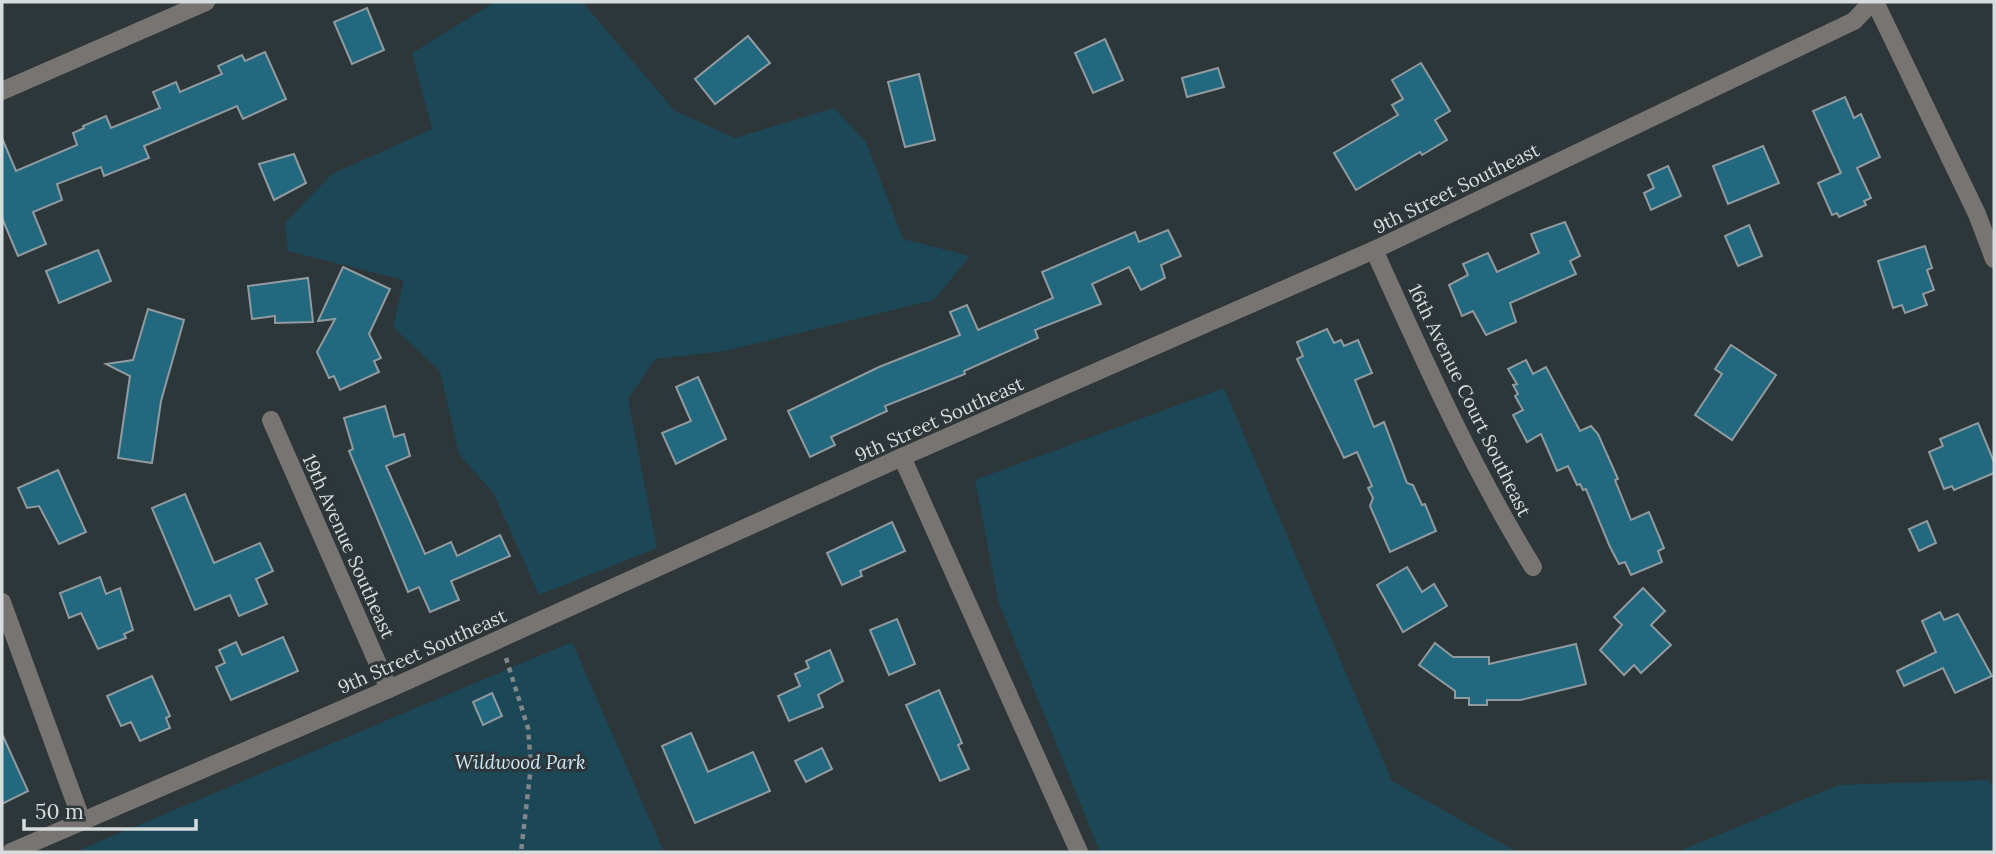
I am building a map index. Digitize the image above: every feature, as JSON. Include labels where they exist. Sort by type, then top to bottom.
[{"type":"street","points":[[2,91],[206,2]]},
{"type":"street","points":[[1873,2],[1977,215],[1994,259]]},
{"type":"street","name":"9th Street Southeast","points":[[11,852],[389,689],[902,457],[1374,250],[1854,21],[1873,2]]},
{"type":"street","name":"16th Avenue Court Southeast","points":[[1374,250],[1444,402],[1506,524],[1533,567]]},
{"type":"street","name":"19th Avenue Southeast","points":[[271,420],[389,689]]},
{"type":"street","points":[[902,457],[1079,852]]},
{"type":"street","points":[[2,602],[82,821]]},
{"type":"path","points":[[500,639],[528,728],[531,766],[520,852]]},
{"type":"green space","points":[[495,2],[583,3],[675,111],[735,138],[834,108],[866,142],[903,239],[970,256],[934,300],[725,351],[655,359],[628,399],[657,548],[539,595],[494,494],[459,454],[440,371],[393,327],[404,280],[288,251],[285,223],[332,174],[432,129],[412,53]]},
{"type":"green space","points":[[1224,388],[1392,781],[1517,852],[1100,852],[999,603],[975,480]]},
{"type":"green space","name":"Wildwood Park","points":[[572,642],[664,852],[75,852]]},
{"type":"green space","points":[[1988,780],[1994,787],[1994,852],[1677,852],[1838,785]]},
{"type":"building","points":[[367,8],[384,50],[352,64],[334,22]]},
{"type":"building","points":[[748,36],[770,63],[715,104],[695,79]]},
{"type":"building","points":[[1105,39],[1123,80],[1093,93],[1075,53]]},
{"type":"building","points":[[265,52],[286,99],[243,119],[237,106],[144,146],[149,158],[104,176],[101,167],[57,184],[62,200],[33,212],[46,244],[18,256],[2,218],[2,138],[16,171],[77,145],[73,133],[84,128],[83,126],[106,116],[111,128],[160,108],[153,92],[176,82],[180,92],[222,74],[218,66],[242,55],[245,61]]},
{"type":"building","points":[[1421,63],[1450,111],[1435,120],[1447,140],[1422,155],[1420,152],[1356,190],[1334,153],[1398,115],[1392,105],[1403,99],[1392,80]]},
{"type":"building","points":[[1218,68],[1224,87],[1187,97],[1182,78]]},
{"type":"building","points":[[919,74],[935,140],[905,147],[888,82]]},
{"type":"building","points":[[1845,97],[1854,118],[1861,114],[1880,157],[1857,168],[1871,198],[1864,201],[1866,205],[1839,217],[1837,213],[1832,215],[1818,183],[1841,173],[1813,111]]},
{"type":"building","points":[[1763,146],[1779,183],[1728,204],[1713,166]]},
{"type":"building","points":[[294,154],[306,183],[274,200],[259,164]]},
{"type":"building","points":[[1668,166],[1681,196],[1651,210],[1644,193],[1654,188],[1648,175]]},
{"type":"building","points":[[1565,222],[1580,256],[1570,261],[1576,274],[1510,303],[1516,322],[1486,335],[1473,311],[1462,316],[1449,285],[1468,275],[1463,264],[1488,253],[1497,272],[1539,253],[1531,234]]},
{"type":"building","points":[[1749,225],[1762,256],[1738,266],[1725,236]]},
{"type":"building","points":[[1168,230],[1181,256],[1161,265],[1165,278],[1141,290],[1129,267],[1092,284],[1101,304],[1035,330],[1038,338],[964,371],[965,374],[885,406],[887,411],[831,437],[835,445],[810,457],[788,411],[879,367],[960,335],[950,312],[967,305],[978,330],[1053,298],[1042,272],[1135,232],[1139,242]]},
{"type":"building","points":[[1925,246],[1932,268],[1927,270],[1934,290],[1923,294],[1927,305],[1905,313],[1902,305],[1893,308],[1878,261]]},
{"type":"building","points":[[98,250],[111,281],[59,303],[46,271]]},
{"type":"building","points":[[343,267],[390,289],[369,334],[381,358],[374,361],[379,372],[340,390],[334,376],[329,378],[317,352],[335,319],[318,321]]},
{"type":"building","points":[[308,278],[313,322],[275,323],[275,316],[252,319],[248,286]]},
{"type":"building","points":[[148,309],[184,320],[161,401],[152,463],[118,458],[130,376],[106,364],[133,360]]},
{"type":"building","points":[[1327,329],[1334,343],[1341,340],[1344,346],[1358,340],[1372,373],[1355,380],[1374,427],[1384,422],[1407,483],[1413,485],[1422,505],[1425,504],[1436,531],[1390,552],[1370,506],[1373,498],[1368,488],[1372,486],[1357,452],[1344,458],[1297,359],[1303,356],[1297,342]]},
{"type":"building","points":[[1731,345],[1776,375],[1732,440],[1695,415],[1722,374],[1715,369]]},
{"type":"building","points":[[1526,360],[1533,374],[1546,367],[1580,431],[1591,426],[1598,434],[1618,479],[1615,480],[1631,520],[1649,512],[1664,548],[1658,551],[1662,562],[1631,575],[1625,562],[1619,564],[1610,547],[1586,489],[1583,490],[1580,484],[1577,485],[1568,466],[1557,471],[1541,434],[1527,442],[1513,415],[1523,410],[1515,396],[1518,394],[1513,385],[1517,384],[1508,369]]},
{"type":"building","points":[[698,377],[726,439],[676,464],[662,433],[691,421],[676,387]]},
{"type":"building","points":[[385,406],[394,437],[404,434],[410,456],[386,466],[425,554],[451,542],[457,556],[500,535],[510,556],[451,581],[459,600],[430,612],[419,587],[408,592],[349,451],[353,449],[344,418]]},
{"type":"building","points":[[1978,423],[1994,462],[1994,473],[1954,490],[1952,486],[1944,489],[1929,452],[1943,446],[1940,439]]},
{"type":"building","points":[[58,470],[86,532],[59,544],[39,506],[27,508],[18,488]]},
{"type":"building","points":[[185,494],[214,563],[260,543],[273,571],[256,579],[267,604],[239,616],[230,595],[195,610],[152,508]]},
{"type":"building","points":[[1927,521],[1936,543],[1919,551],[1909,529]]},
{"type":"building","points":[[892,522],[905,551],[860,571],[862,576],[842,585],[827,553]]},
{"type":"building","points":[[1407,567],[1422,592],[1434,584],[1447,606],[1403,632],[1377,585]]},
{"type":"building","points":[[100,577],[106,594],[120,588],[133,630],[124,634],[126,638],[98,649],[81,613],[69,618],[60,593]]},
{"type":"building","points":[[1643,588],[1665,611],[1651,625],[1671,645],[1641,673],[1634,665],[1624,675],[1600,650],[1622,625],[1614,617]]},
{"type":"building","points":[[1940,612],[1944,620],[1958,614],[1992,676],[1955,693],[1943,668],[1904,686],[1897,671],[1936,652],[1922,621]]},
{"type":"building","points":[[897,619],[915,664],[889,675],[870,630]]},
{"type":"building","points":[[283,637],[298,671],[231,700],[216,667],[225,663],[219,650],[236,642],[242,655]]},
{"type":"building","points":[[1435,643],[1453,657],[1489,657],[1489,664],[1576,644],[1586,684],[1521,700],[1487,700],[1487,705],[1469,705],[1469,698],[1455,698],[1455,691],[1419,665]]},
{"type":"building","points":[[830,650],[843,681],[818,695],[823,707],[789,721],[778,696],[800,686],[795,674],[809,668],[806,661]]},
{"type":"building","points":[[152,676],[170,716],[166,718],[170,728],[140,741],[131,722],[121,726],[107,696]]},
{"type":"building","points":[[939,690],[962,743],[958,745],[969,769],[940,781],[906,705]]},
{"type":"building","points":[[492,693],[502,716],[483,725],[473,702]]},
{"type":"building","points":[[691,733],[708,772],[753,752],[770,791],[695,823],[662,746]]},
{"type":"building","points":[[2,734],[28,791],[2,804]]},
{"type":"building","points":[[822,748],[832,769],[806,782],[795,761]]}]
